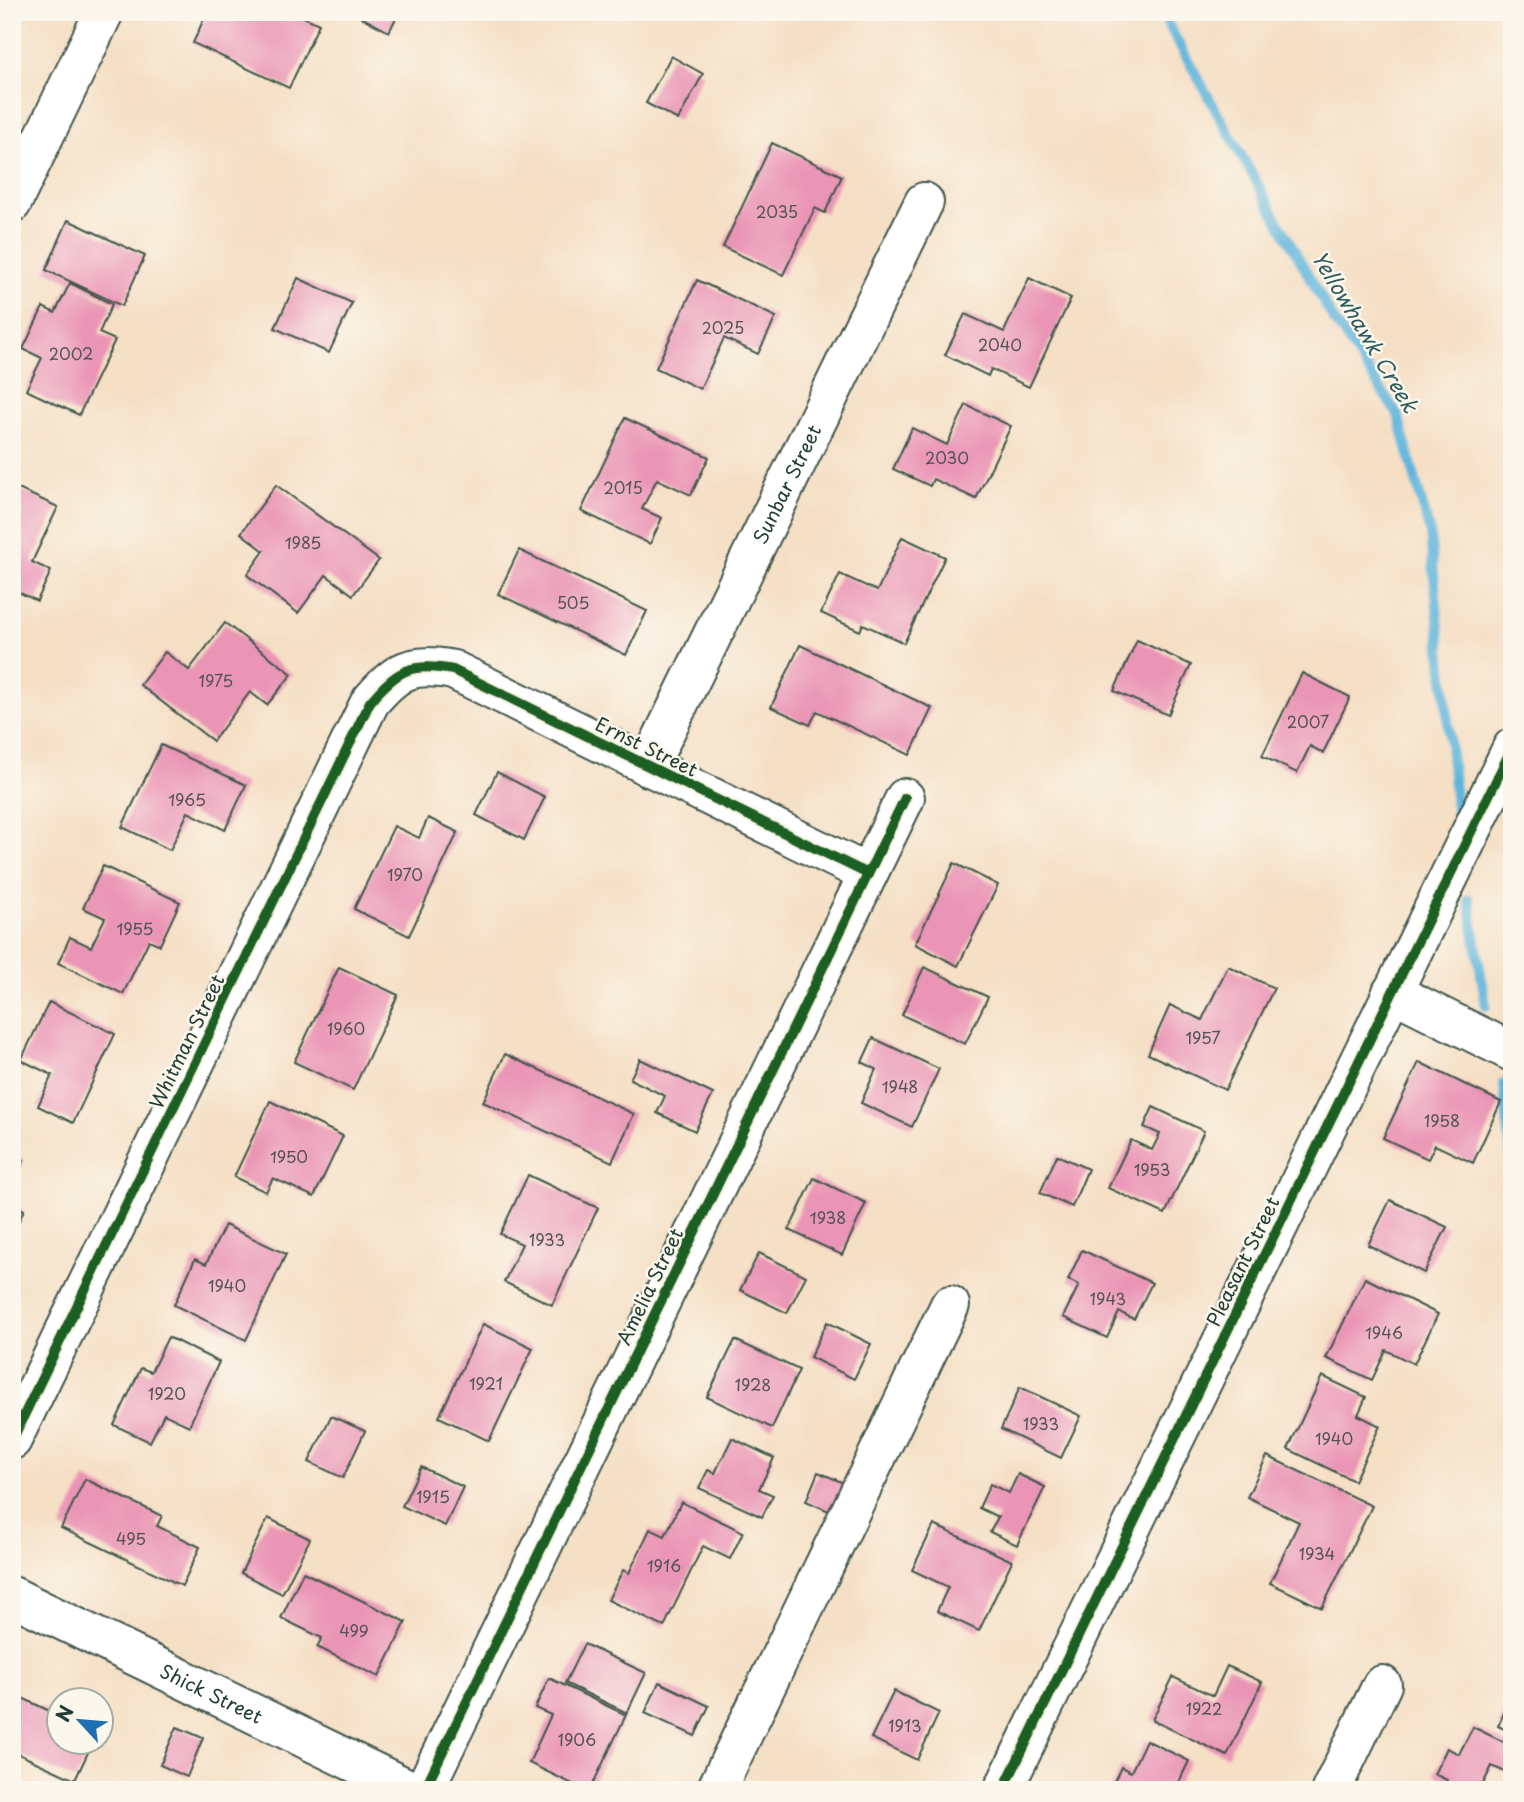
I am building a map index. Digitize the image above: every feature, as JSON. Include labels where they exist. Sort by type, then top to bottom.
[{"type":"street","points":[[12,203],[104,12]]},
{"type":"street","name":"Sunbar Street","points":[[648,767],[924,202]]},
{"type":"street","name":"Ernst Street","points":[[407,668],[430,666],[453,670],[868,874]]},
{"type":"street","name":"Whitman Street","points":[[12,1440],[370,702],[387,682],[407,668]]},
{"type":"street","name":"Pleasant Street","points":[[1003,1790],[1512,748]]},
{"type":"street","name":"Amelia Street","points":[[424,1790],[905,798]]},
{"type":"street","points":[[1392,992],[1512,1052]]},
{"type":"street","points":[[716,1790],[950,1305]]},
{"type":"street","name":"Shick Street","points":[[12,1595],[411,1790]]},
{"type":"street","points":[[1331,1790],[1382,1685]]},
{"type":"building","points":[[207,12],[293,12],[319,24],[289,88],[193,43]]},
{"type":"building","points":[[358,12],[399,12],[389,32],[357,15]]},
{"type":"building","points":[[671,56],[703,74],[678,120],[646,103]]},
{"type":"building","points":[[772,143],[842,176],[825,213],[815,208],[783,275],[723,247]]},
{"type":"building","points":[[68,220],[145,256],[122,306],[46,270]]},
{"type":"building","points":[[298,278],[352,303],[329,353],[275,328]]},
{"type":"building","points":[[1029,278],[1071,298],[1029,387],[991,369],[988,376],[945,355],[965,314],[1004,332]]},
{"type":"building","points":[[697,280],[776,317],[758,354],[724,338],[700,389],[656,368]]},
{"type":"building","points":[[70,283],[112,304],[99,333],[115,340],[79,415],[26,390],[42,358],[23,349],[43,307],[55,313]]},
{"type":"building","points":[[966,405],[1011,426],[976,499],[933,479],[930,486],[893,469],[912,428],[947,445]]},
{"type":"building","points":[[625,418],[709,457],[691,495],[657,479],[642,509],[662,518],[650,544],[581,511]]},
{"type":"building","points":[[276,485],[379,560],[353,595],[326,575],[298,613],[247,575],[264,551],[241,533]]},
{"type":"building","points":[[12,486],[58,507],[32,562],[51,571],[37,601],[12,589]]},
{"type":"building","points":[[902,537],[945,557],[904,643],[863,624],[860,631],[821,613],[840,574],[877,591]]},
{"type":"building","points":[[519,550],[647,611],[626,655],[498,594]]},
{"type":"building","points":[[225,623],[292,674],[267,705],[250,692],[213,741],[140,685],[165,652],[189,670]]},
{"type":"building","points":[[1137,640],[1191,665],[1168,715],[1114,691]]},
{"type":"building","points":[[800,645],[932,708],[910,755],[817,711],[810,725],[771,707]]},
{"type":"building","points":[[1302,673],[1350,697],[1323,753],[1310,746],[1297,773],[1262,756]]},
{"type":"building","points":[[161,745],[246,785],[225,830],[188,812],[170,850],[122,827]]},
{"type":"building","points":[[497,772],[545,797],[524,840],[476,815]]},
{"type":"building","points":[[428,818],[458,832],[409,936],[354,909],[394,826],[419,838]]},
{"type":"building","points":[[954,863],[998,885],[958,966],[915,944]]},
{"type":"building","points":[[103,866],[180,902],[160,945],[149,940],[123,994],[58,963],[70,937],[91,947],[105,918],[83,908]]},
{"type":"building","points":[[1228,966],[1274,988],[1225,1090],[1148,1054],[1170,1005],[1202,1020]]},
{"type":"building","points":[[339,967],[398,995],[353,1090],[294,1062]]},
{"type":"building","points":[[924,967],[988,997],[965,1044],[902,1015]]},
{"type":"building","points":[[49,1002],[115,1034],[73,1123],[38,1106],[52,1075],[21,1060]]},
{"type":"building","points":[[873,1038],[939,1069],[912,1127],[861,1103],[876,1069],[862,1062]]},
{"type":"building","points":[[505,1054],[634,1114],[612,1162],[483,1102]]},
{"type":"building","points":[[640,1059],[713,1094],[695,1131],[657,1113],[665,1096],[630,1079]]},
{"type":"building","points":[[1419,1062],[1501,1102],[1473,1163],[1435,1145],[1428,1159],[1383,1138]]},
{"type":"building","points":[[270,1101],[343,1136],[314,1197],[273,1178],[266,1192],[234,1177]]},
{"type":"building","points":[[1153,1107],[1204,1131],[1165,1214],[1108,1188],[1131,1140],[1152,1150],[1160,1134],[1144,1127]]},
{"type":"building","points":[[12,1155],[24,1160],[12,1186]]},
{"type":"building","points":[[1057,1155],[1088,1169],[1072,1207],[1040,1193]]},
{"type":"building","points":[[528,1175],[598,1208],[552,1305],[504,1282],[522,1244],[500,1234]]},
{"type":"building","points":[[814,1178],[866,1203],[842,1255],[789,1230]]},
{"type":"building","points":[[1390,1200],[1447,1227],[1424,1273],[1368,1245]]},
{"type":"building","points":[[12,1204],[24,1210],[12,1235]]},
{"type":"building","points":[[225,1225],[286,1254],[246,1340],[174,1305],[195,1259],[206,1264]]},
{"type":"building","points":[[1082,1250],[1152,1283],[1134,1319],[1119,1312],[1107,1338],[1063,1317],[1079,1285],[1068,1280]]},
{"type":"building","points":[[759,1253],[806,1276],[787,1313],[740,1290]]},
{"type":"building","points":[[1365,1278],[1438,1314],[1414,1364],[1386,1350],[1372,1380],[1326,1358]]},
{"type":"building","points":[[827,1322],[871,1344],[854,1379],[810,1357]]},
{"type":"building","points":[[483,1324],[533,1348],[489,1441],[439,1417]]},
{"type":"building","points":[[168,1337],[219,1362],[189,1426],[164,1414],[150,1442],[114,1425],[141,1368],[151,1372]]},
{"type":"building","points":[[735,1340],[799,1370],[772,1428],[707,1397]]},
{"type":"building","points":[[1322,1376],[1366,1397],[1358,1415],[1380,1426],[1354,1481],[1288,1449]]},
{"type":"building","points":[[1020,1387],[1081,1416],[1061,1458],[1001,1429]]},
{"type":"building","points":[[331,1416],[365,1431],[343,1478],[309,1462]]},
{"type":"building","points":[[732,1438],[774,1458],[759,1489],[773,1495],[762,1517],[699,1488],[708,1470],[715,1473]]},
{"type":"building","points":[[1267,1456],[1372,1506],[1322,1608],[1270,1583],[1299,1522],[1247,1497]]},
{"type":"building","points":[[421,1467],[463,1487],[445,1526],[402,1506]]},
{"type":"building","points":[[818,1472],[844,1483],[831,1512],[806,1501]]},
{"type":"building","points":[[1018,1474],[1045,1487],[1017,1545],[990,1532],[998,1517],[979,1508],[990,1484],[1009,1493]]},
{"type":"building","points":[[85,1479],[162,1516],[157,1526],[200,1547],[182,1586],[61,1528]]},
{"type":"building","points":[[681,1502],[743,1532],[730,1559],[703,1546],[664,1627],[608,1600],[623,1570],[629,1573],[650,1529],[665,1536]]},
{"type":"building","points":[[268,1518],[310,1539],[282,1594],[241,1573]]},
{"type":"building","points":[[934,1525],[1012,1561],[979,1631],[937,1611],[948,1587],[912,1570]]},
{"type":"building","points":[[303,1572],[406,1622],[379,1677],[317,1647],[322,1638],[281,1618]]},
{"type":"building","points":[[584,1644],[646,1673],[627,1713],[565,1683]]},
{"type":"building","points":[[1227,1666],[1262,1682],[1227,1756],[1152,1720],[1173,1677],[1213,1696]]},
{"type":"building","points":[[549,1678],[626,1715],[590,1790],[529,1763],[551,1715],[535,1708]]},
{"type":"building","points":[[659,1682],[709,1706],[695,1736],[645,1713]]},
{"type":"building","points":[[894,1691],[939,1713],[917,1760],[871,1738]]},
{"type":"building","points":[[16,1695],[46,1709],[46,1756],[86,1756],[75,1780],[12,1751],[12,1704]]},
{"type":"building","points":[[1512,1696],[1512,1733],[1498,1726]]},
{"type":"building","points":[[177,1727],[203,1738],[187,1777],[160,1765]]},
{"type":"building","points":[[1473,1727],[1512,1746],[1512,1758],[1505,1772],[1492,1766],[1480,1790],[1442,1790],[1447,1780],[1434,1774],[1447,1748],[1459,1754]]},
{"type":"building","points":[[1146,1740],[1189,1761],[1175,1790],[1110,1790],[1121,1767],[1131,1772]]},
{"type":"waterway","name":"Yellowhawk Creek","points":[[1161,12],[1332,317],[1398,415],[1430,533],[1458,827]]},
{"type":"waterway","name":"Yellowhawk Creek","points":[[1469,899],[1486,1006]]},
{"type":"waterway","name":"Yellowhawk Creek","points":[[1504,1083],[1512,1166]]},
{"type":"cycle path","points":[[12,1440],[370,702],[397,676],[415,668],[453,670],[868,874]]},
{"type":"cycle path","points":[[1003,1790],[1512,748]]},
{"type":"cycle path","points":[[424,1790],[905,798]]}]
